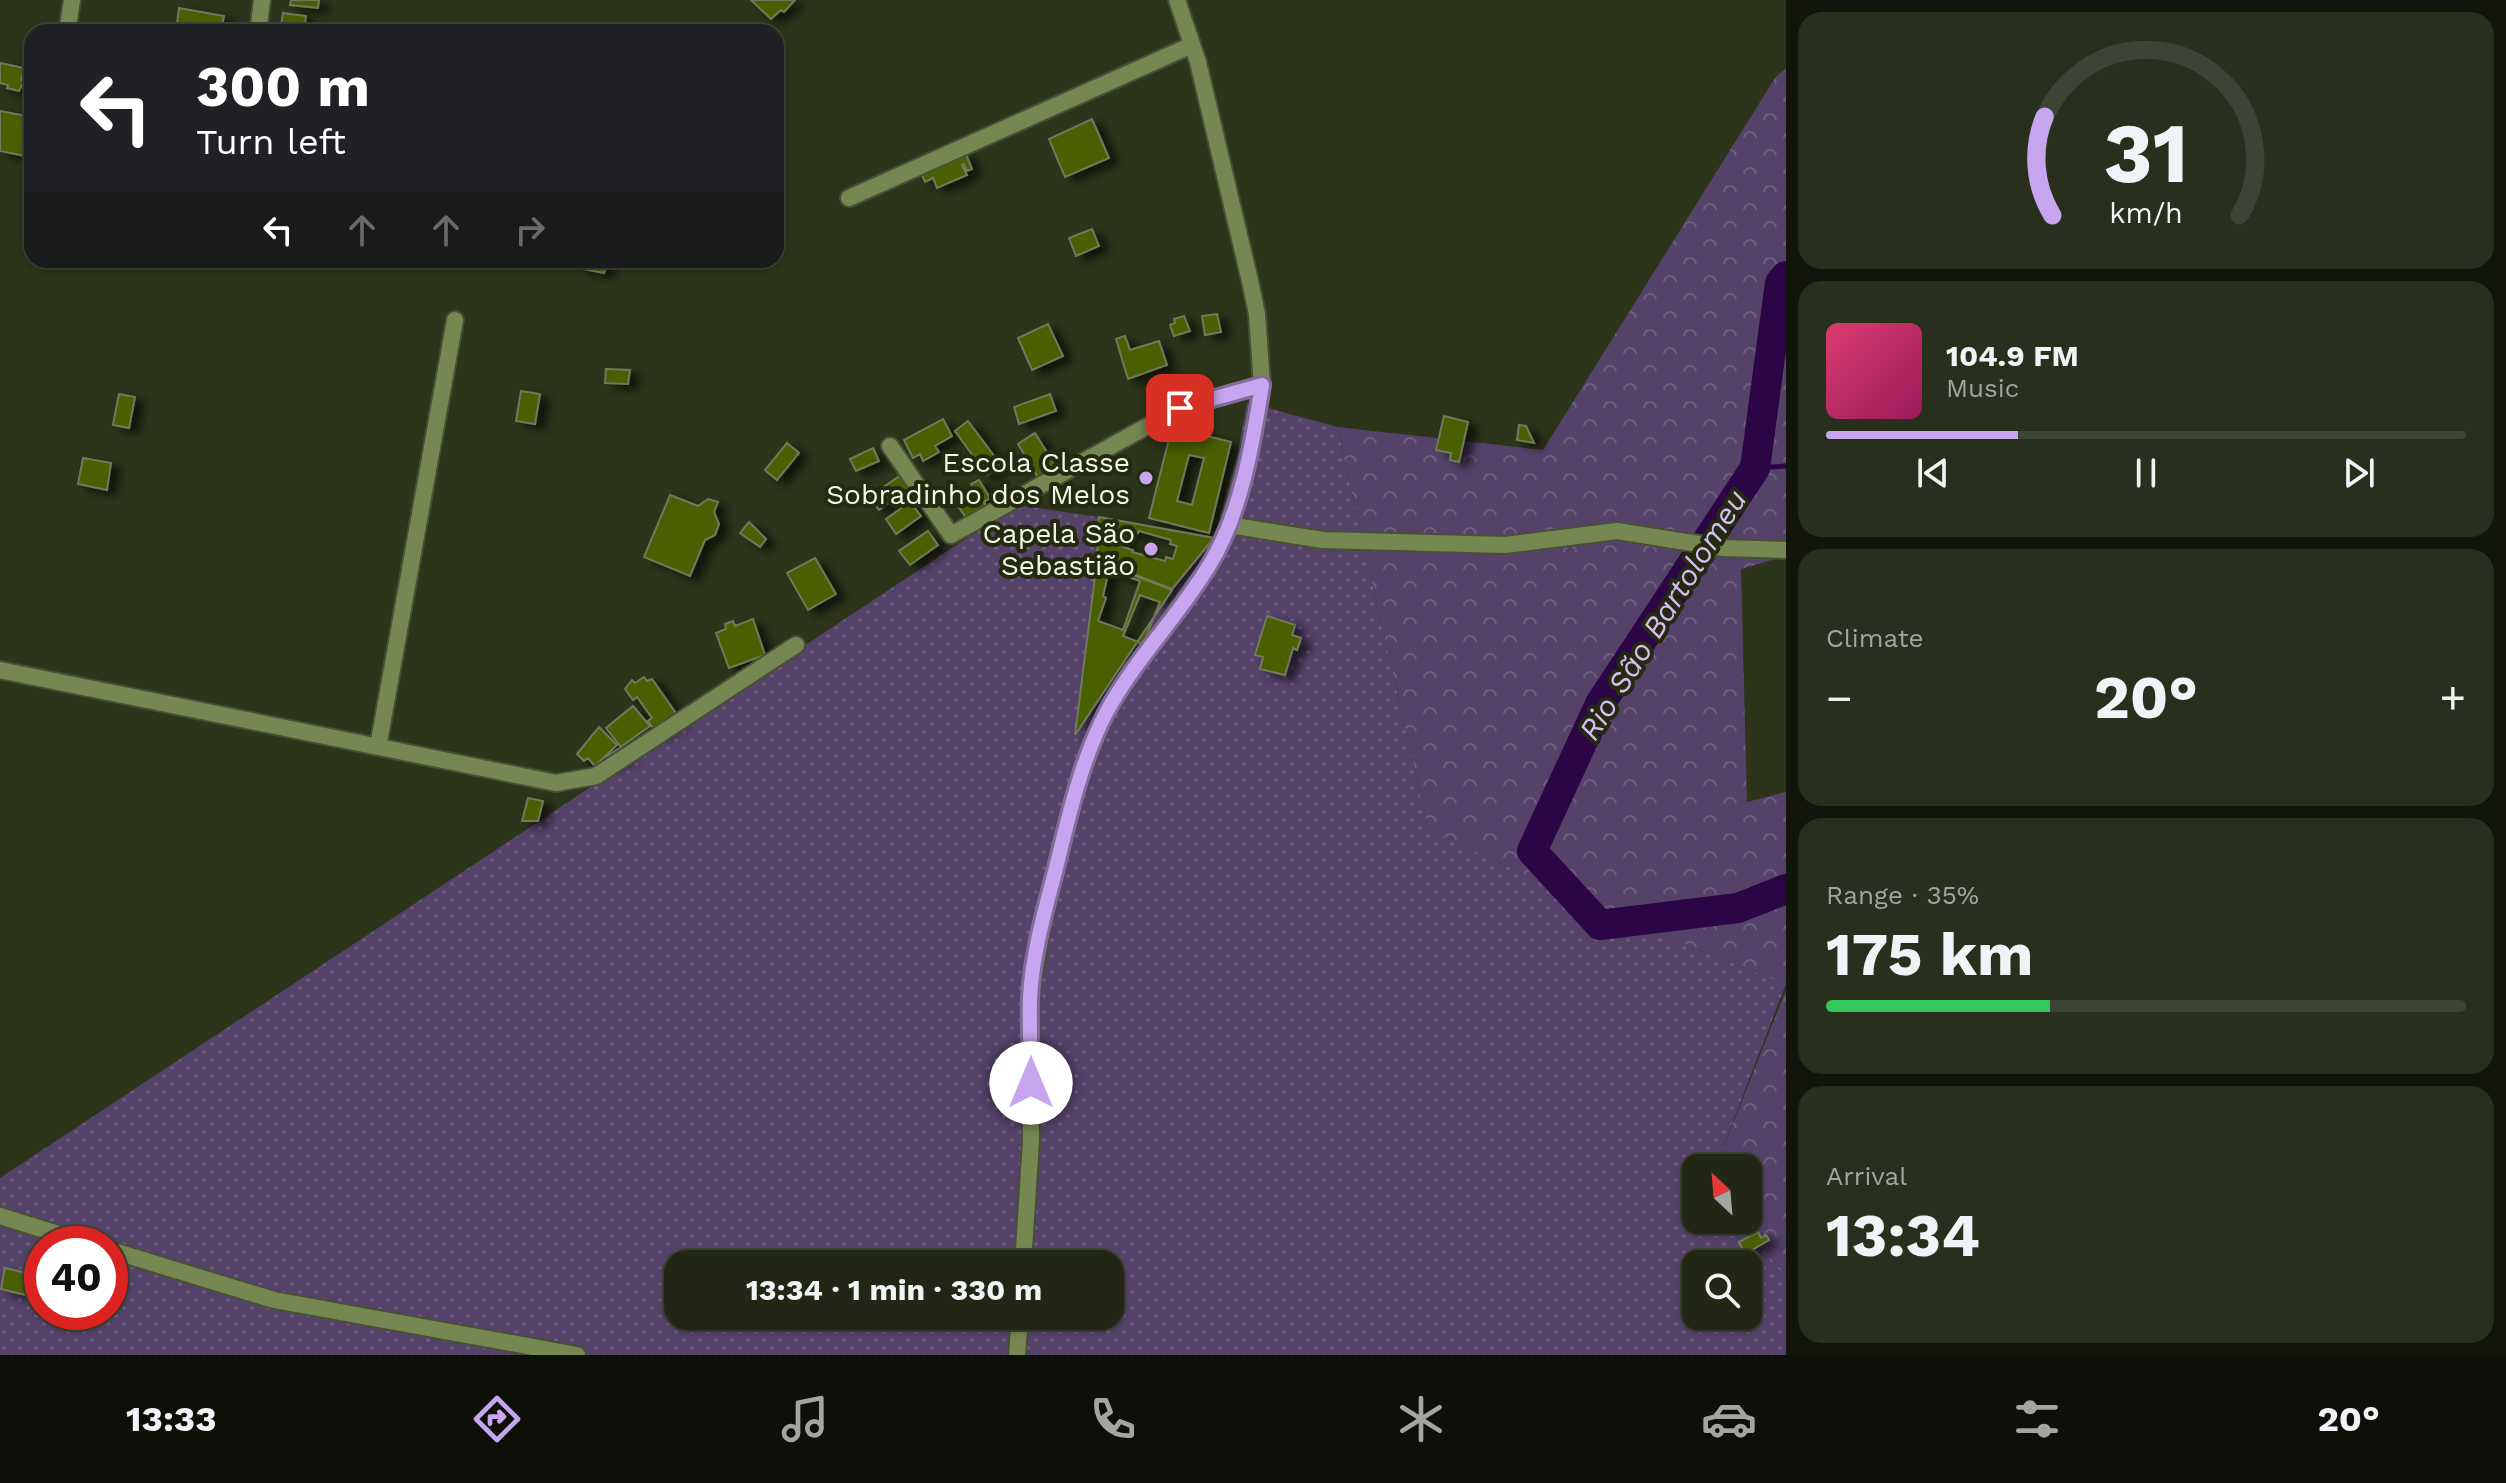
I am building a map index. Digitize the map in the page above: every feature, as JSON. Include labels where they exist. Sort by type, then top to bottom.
[{"type":"street","points":[[68,24],[72,0]]},
{"type":"street","points":[[259,24],[262,0]]},
{"type":"street","points":[[1024,1250],[1031,1141],[1030,995],[1044,916],[1073,799],[1093,741],[1108,710],[1132,671],[1211,564],[1229,525],[1254,435],[1262,385],[1257,314],[1192,45],[1177,0]]},
{"type":"street","points":[[849,198],[1192,45]]},
{"type":"street","points":[[378,747],[455,320]]},
{"type":"street","points":[[890,446],[951,535],[1180,408],[1262,385]]},
{"type":"street","points":[[1229,525],[1323,540],[1505,545],[1617,531],[1724,548],[1786,550]]},
{"type":"street","points":[[0,670],[556,783],[596,776],[796,645]]},
{"type":"street","points":[[0,1216],[32,1226]]},
{"type":"street","points":[[128,1255],[274,1300],[577,1355]]},
{"type":"street","points":[[1017,1355],[1019,1330]]},
{"type":"green space","points":[[1786,68],[1786,556],[1741,569],[1747,802],[1786,792],[1786,984],[1619,919],[1428,829],[1337,427],[1543,450],[1775,78]]},
{"type":"green space","points":[[1247,402],[1337,427],[1428,829],[1619,919],[1786,984],[1720,1154],[1682,1154],[1682,1234],[1746,1234],[1786,1273],[1786,1355],[0,1355],[0,1178],[1017,505],[1099,517],[1077,733],[1172,589],[1214,538],[1239,447]]},
{"type":"green space","points":[[1786,990],[1786,1273],[1746,1234],[1762,1234],[1762,1154],[1721,1154]]},
{"type":"building","points":[[291,0],[319,0],[318,8],[290,5]]},
{"type":"building","points":[[751,0],[795,0],[784,12],[781,10],[771,19]]},
{"type":"building","points":[[179,8],[224,16],[222,24],[177,23]]},
{"type":"building","points":[[283,13],[306,16],[305,24],[281,24]]},
{"type":"building","points":[[0,63],[24,68],[21,80],[24,81],[19,91],[0,83]]},
{"type":"building","points":[[0,111],[24,116],[24,156],[0,151]]},
{"type":"building","points":[[1092,119],[1109,158],[1065,177],[1049,139]]},
{"type":"building","points":[[965,152],[972,169],[967,171],[962,165],[967,175],[937,188],[933,178],[925,182],[921,173]]},
{"type":"building","points":[[1092,229],[1099,246],[1076,256],[1069,238]]},
{"type":"building","points":[[579,268],[606,268],[604,273]]},
{"type":"building","points":[[1217,314],[1221,332],[1205,335],[1202,316]]},
{"type":"building","points":[[1184,316],[1190,331],[1174,336],[1170,325],[1175,323],[1174,319]]},
{"type":"building","points":[[1048,324],[1063,356],[1032,370],[1018,338]]},
{"type":"building","points":[[1125,336],[1130,350],[1159,341],[1167,365],[1128,379],[1116,339]]},
{"type":"building","points":[[606,369],[630,370],[628,384],[605,383]]},
{"type":"building","points":[[521,391],[540,394],[535,424],[516,421]]},
{"type":"building","points":[[119,394],[135,397],[129,428],[113,425]]},
{"type":"building","points":[[1050,394],[1056,411],[1019,424],[1014,407]]},
{"type":"building","points":[[1444,416],[1468,422],[1459,462],[1450,460],[1451,453],[1436,450]]},
{"type":"building","points":[[943,419],[952,436],[935,446],[939,452],[923,461],[920,454],[913,458],[904,440]]},
{"type":"building","points":[[968,421],[1001,465],[987,475],[955,431]]},
{"type":"building","points":[[1519,425],[1526,426],[1534,443],[1517,440]]},
{"type":"building","points":[[1172,427],[1231,442],[1209,533],[1149,518]],"holes":[[[1189,455],[1204,458],[1192,505],[1177,501]]]},
{"type":"building","points":[[1035,433],[1058,470],[1040,481],[1018,444]]},
{"type":"building","points":[[787,443],[799,453],[777,480],[765,470]]},
{"type":"building","points":[[873,448],[879,461],[856,471],[850,459]]},
{"type":"building","points":[[83,458],[111,463],[107,490],[78,484]]},
{"type":"building","points":[[901,475],[910,488],[879,510],[869,497]]},
{"type":"building","points":[[979,480],[990,498],[984,502],[987,507],[967,519],[953,499],[971,487],[982,502],[971,484]]},
{"type":"building","points":[[670,495],[698,506],[708,499],[718,502],[714,512],[719,524],[715,535],[705,540],[690,576],[644,557]]},
{"type":"building","points":[[910,502],[921,516],[896,534],[886,519]]},
{"type":"building","name":"Capela São Sebastião","points":[[1099,517],[1214,538],[1172,589],[1097,560]]},
{"type":"building","points":[[749,522],[766,539],[760,547],[740,533]]},
{"type":"building","points":[[928,531],[938,545],[910,565],[899,551]]},
{"type":"building","points":[[1129,531],[1171,540],[1170,544],[1177,546],[1173,559],[1166,557],[1165,561],[1123,547]]},
{"type":"building","points":[[815,558],[836,594],[808,610],[787,573]]},
{"type":"building","points":[[1097,561],[1172,590],[1075,735]]},
{"type":"building","points":[[1109,570],[1140,581],[1123,630],[1098,621],[1106,598],[1103,596]]},
{"type":"building","points":[[1140,595],[1160,602],[1143,644],[1123,636]]},
{"type":"building","points":[[1267,616],[1295,625],[1292,635],[1301,638],[1297,650],[1293,648],[1285,675],[1260,669],[1263,657],[1255,655]]},
{"type":"building","points":[[753,619],[765,655],[729,668],[716,633],[726,629],[725,624],[733,621],[735,626]]},
{"type":"building","points":[[644,677],[647,681],[652,679],[680,719],[657,734],[648,721],[652,718],[637,697],[633,700],[625,689],[632,680],[635,683]]},
{"type":"building","points":[[633,706],[650,726],[622,746],[627,754],[611,764],[606,757],[621,747],[606,728]]},
{"type":"building","points":[[599,727],[617,745],[595,766],[588,758],[584,761],[577,754]]},
{"type":"building","points":[[528,798],[543,801],[538,821],[522,821]]},
{"type":"building","points":[[1754,1234],[1759,1234],[1761,1238],[1766,1235],[1769,1240],[1752,1250],[1743,1250],[1739,1242]]},
{"type":"building","points":[[5,1268],[24,1272],[24,1295],[1,1289]]},
{"type":"waterway","name":"Rio São Bartolomeu","points":[[1786,276],[1780,283],[1755,468],[1600,704],[1532,851],[1600,925],[1738,908],[1786,889]]},
{"type":"waterway","points":[[1755,468],[1786,466]]},
{"type":"place","name":"Escola Classe Sobradinho dos Melos","points":[[1146,478]]},
{"type":"place","name":"Capela São Sebastião","points":[[1151,549]]},
{"type":"route","points":[[1031,1083],[1030,995],[1044,916],[1073,799],[1093,741],[1108,710],[1132,671],[1211,564],[1229,525],[1254,435],[1262,385],[1180,408]]}]
